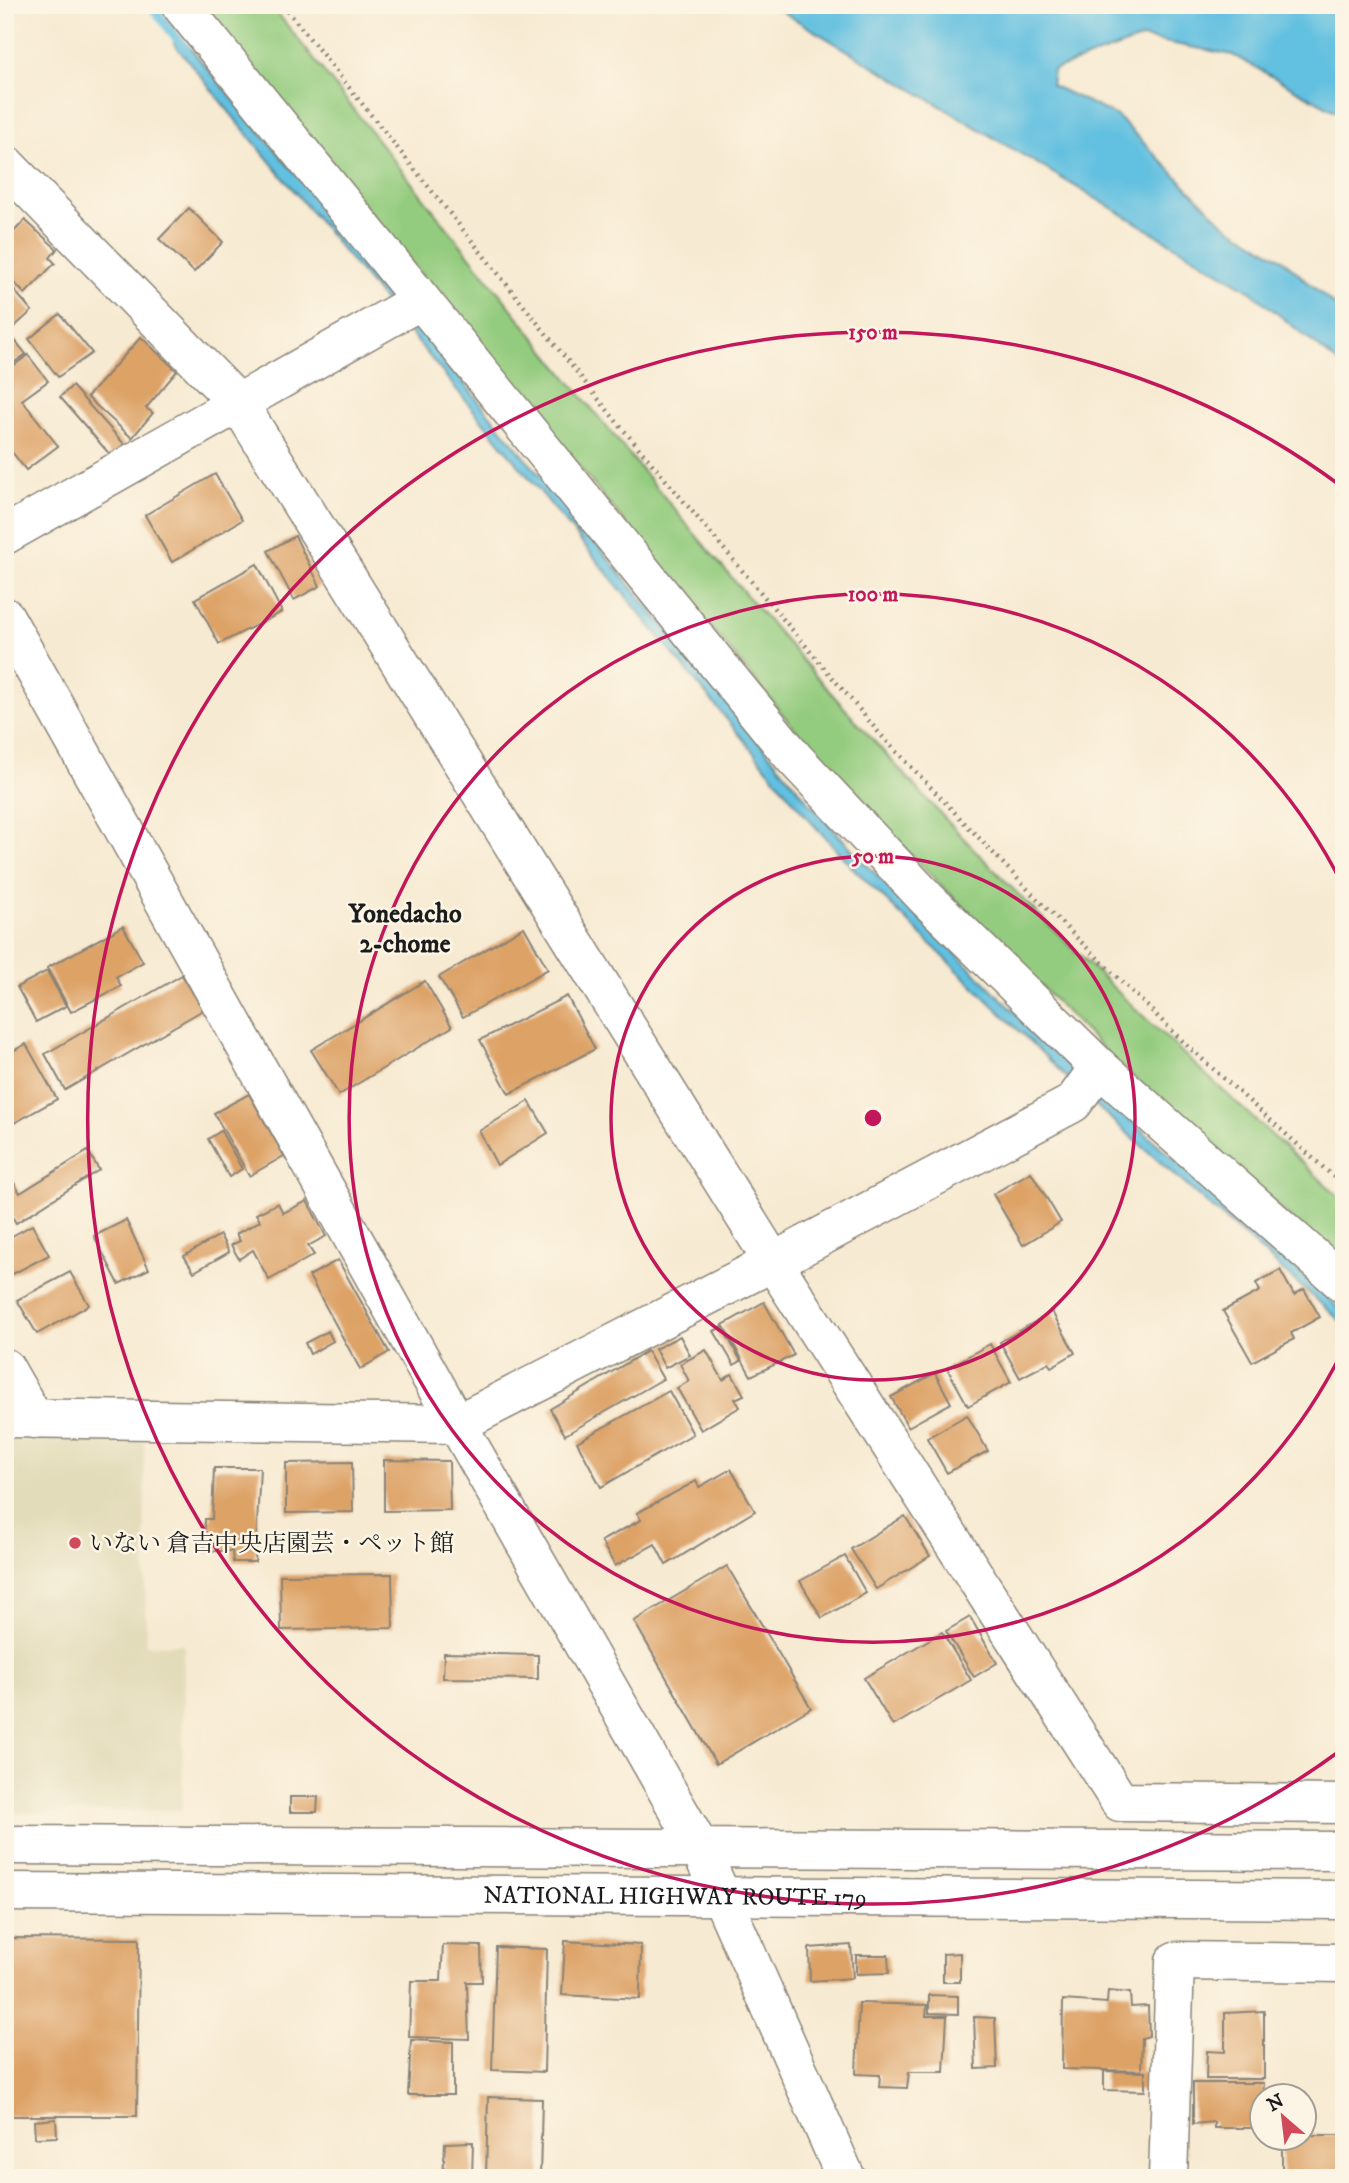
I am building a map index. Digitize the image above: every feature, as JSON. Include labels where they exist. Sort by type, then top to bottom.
[{"type":"main road","points":[[181,5],[794,758],[927,899],[1099,1067],[1344,1284]]},
{"type":"main road","points":[[5,164],[239,404],[773,1262],[1119,1802],[1344,1804]]},
{"type":"main road","points":[[5,535],[421,300]]},
{"type":"main road","points":[[5,617],[457,1424],[700,1848],[725,1899],[846,2178]]},
{"type":"main road","points":[[5,1368],[20,1419],[457,1424],[773,1262],[1073,1102],[1099,1067]]},
{"type":"main road","name":"NATIONAL HIGHWAY ROUTE 179","points":[[5,1845],[1344,1851]]},
{"type":"main road","name":"NATIONAL HIGHWAY ROUTE 179","points":[[5,1892],[725,1899],[1344,1900]]},
{"type":"main road","points":[[1168,2178],[1175,1961],[1344,1963]]},
{"type":"path","points":[[284,5],[616,421],[880,734],[1036,898],[1192,1050],[1344,1186]]},
{"type":"path","points":[[1344,1497],[1340,1500],[1344,1506]]},
{"type":"shaded area","name":"いない 倉吉中央店園芸・ペット館","points":[[5,1439],[144,1441],[146,1645],[184,1644],[182,1810],[5,1813]]},
{"type":"green space","points":[[199,5],[271,5],[678,514],[848,712],[1034,911],[1187,1058],[1344,1201],[1344,1266],[1112,1058],[836,779]]},
{"type":"water","points":[[771,5],[1344,5],[1344,116],[1233,55],[1143,38],[1053,70],[1051,85],[1117,116],[1224,224],[1282,259],[1344,314],[1344,368],[1246,288]]},
{"type":"water","points":[[181,37],[393,290],[430,342],[813,807],[861,859],[1047,1044],[1344,1313],[1344,1324],[1093,1103],[852,867],[806,816],[222,103],[174,43]]},
{"type":"building","points":[[189,208],[223,242],[194,272],[159,239]]},
{"type":"building","points":[[25,220],[57,249],[50,258],[55,263],[25,294],[5,273],[5,241]]},
{"type":"building","points":[[7,282],[32,311],[13,328],[5,319]]},
{"type":"building","points":[[60,314],[92,353],[58,377],[29,339]]},
{"type":"building","points":[[5,328],[26,354],[12,364],[5,358]]},
{"type":"building","points":[[141,337],[177,371],[146,408],[153,413],[132,438],[87,397]]},
{"type":"building","points":[[28,355],[48,381],[22,400],[58,446],[26,470],[5,443],[5,372]]},
{"type":"building","points":[[72,386],[125,445],[112,457],[60,397]]},
{"type":"building","points":[[215,474],[242,520],[172,562],[145,515]]},
{"type":"building","points":[[295,536],[320,586],[294,600],[268,551]]},
{"type":"building","points":[[257,564],[282,612],[219,644],[195,599]]},
{"type":"building","points":[[123,926],[143,962],[116,977],[121,986],[71,1012],[47,968]]},
{"type":"building","points":[[524,927],[548,969],[463,1017],[439,977]]},
{"type":"building","points":[[47,971],[66,1006],[36,1022],[17,987]]},
{"type":"building","points":[[182,975],[203,1010],[65,1090],[45,1054]]},
{"type":"building","points":[[425,981],[452,1027],[339,1095],[311,1050]]},
{"type":"building","points":[[567,996],[595,1049],[509,1094],[480,1040]]},
{"type":"building","points":[[26,1044],[57,1099],[5,1128],[5,1055]]},
{"type":"building","points":[[249,1094],[284,1156],[249,1176],[214,1113]]},
{"type":"building","points":[[529,1101],[548,1133],[497,1165],[479,1131]]},
{"type":"building","points":[[221,1131],[242,1169],[229,1177],[208,1139]]},
{"type":"building","points":[[88,1151],[99,1170],[16,1223],[5,1206],[5,1176],[9,1174],[20,1193]]},
{"type":"building","points":[[1031,1172],[1061,1222],[1023,1245],[993,1194]]},
{"type":"building","points":[[307,1201],[326,1236],[308,1246],[314,1255],[269,1280],[253,1250],[239,1259],[231,1245],[240,1241],[236,1234],[260,1221],[256,1214],[278,1203],[283,1213]]},
{"type":"building","points":[[126,1220],[149,1269],[119,1284],[94,1236]]},
{"type":"building","points":[[32,1225],[49,1255],[5,1278],[5,1240]]},
{"type":"building","points":[[220,1235],[229,1252],[194,1272],[184,1256]]},
{"type":"building","points":[[338,1260],[389,1352],[360,1369],[309,1276]]},
{"type":"building","points":[[1280,1270],[1294,1295],[1304,1289],[1320,1317],[1291,1333],[1294,1339],[1252,1362],[1223,1311],[1260,1291],[1256,1283]]},
{"type":"building","points":[[70,1272],[89,1305],[37,1334],[17,1300]]},
{"type":"building","points":[[764,1302],[794,1355],[751,1376],[723,1325]]},
{"type":"building","points":[[1052,1312],[1075,1353],[1051,1367],[1048,1363],[1020,1378],[1000,1342]]},
{"type":"building","points":[[722,1327],[741,1361],[734,1365],[714,1331]]},
{"type":"building","points":[[328,1331],[333,1341],[310,1354],[305,1343]]},
{"type":"building","points":[[680,1336],[690,1355],[665,1368],[655,1349]]},
{"type":"building","points":[[990,1344],[1011,1382],[968,1406],[947,1368]]},
{"type":"building","points":[[706,1350],[723,1380],[732,1374],[744,1395],[735,1399],[740,1407],[701,1430],[677,1388],[689,1381],[680,1364]]},
{"type":"building","points":[[647,1351],[663,1379],[565,1435],[550,1409]]},
{"type":"building","points":[[935,1373],[951,1403],[908,1427],[891,1397]]},
{"type":"building","points":[[669,1391],[693,1434],[601,1487],[577,1442]]},
{"type":"building","points":[[967,1415],[988,1451],[947,1473],[927,1438]]},
{"type":"building","points":[[384,1460],[449,1461],[450,1510],[384,1511]]},
{"type":"building","points":[[352,1462],[353,1512],[286,1513],[286,1463]]},
{"type":"building","points":[[214,1468],[260,1468],[255,1562],[233,1562],[232,1551],[204,1551],[205,1519],[212,1519]]},
{"type":"building","points":[[731,1469],[755,1511],[666,1565],[655,1544],[615,1566],[601,1541],[641,1520],[637,1513],[696,1481],[699,1487]]},
{"type":"building","points":[[905,1516],[930,1556],[876,1589],[851,1549]]},
{"type":"building","points":[[845,1556],[866,1593],[822,1618],[800,1581]]},
{"type":"building","points":[[727,1566],[811,1708],[716,1764],[634,1621]]},
{"type":"building","points":[[392,1574],[393,1628],[281,1630],[280,1575]]},
{"type":"building","points":[[970,1617],[997,1663],[974,1677],[946,1631]]},
{"type":"building","points":[[942,1632],[971,1680],[893,1726],[864,1678]]},
{"type":"building","points":[[444,1653],[538,1655],[538,1679],[443,1678]]},
{"type":"building","points":[[290,1797],[318,1797],[317,1812],[290,1812]]},
{"type":"building","points":[[5,1938],[139,1939],[137,2116],[5,2116]]},
{"type":"building","points":[[565,1941],[641,1945],[640,1999],[562,1995]]},
{"type":"building","points":[[443,1945],[481,1946],[482,1982],[467,1982],[469,2039],[409,2037],[411,1981],[441,1981]]},
{"type":"building","points":[[851,1945],[853,1978],[810,1981],[809,1948]]},
{"type":"building","points":[[496,1947],[547,1949],[544,2072],[492,2070]]},
{"type":"building","points":[[960,1953],[960,1982],[943,1982],[943,1954]]},
{"type":"building","points":[[856,1955],[888,1955],[889,1973],[856,1974]]},
{"type":"building","points":[[1108,1991],[1130,1993],[1131,2007],[1148,2006],[1149,2036],[1142,2038],[1141,2071],[1062,2069],[1063,2000],[1107,2003]]},
{"type":"building","points":[[929,1995],[958,1996],[958,2014],[929,2013]]},
{"type":"building","points":[[859,2003],[927,2005],[926,2016],[947,2016],[944,2072],[909,2072],[907,2088],[879,2087],[880,2075],[856,2074]]},
{"type":"building","points":[[1264,2011],[1264,2079],[1206,2079],[1207,2051],[1225,2052],[1225,2013]]},
{"type":"building","points":[[974,2017],[995,2018],[997,2068],[976,2069]]},
{"type":"building","points":[[411,2040],[453,2042],[453,2095],[408,2095]]},
{"type":"building","points":[[1104,2071],[1145,2072],[1145,2091],[1104,2090]]},
{"type":"building","points":[[1193,2083],[1248,2083],[1248,2128],[1214,2128],[1214,2122],[1193,2124]]},
{"type":"building","points":[[488,2097],[542,2099],[540,2178],[486,2178]]},
{"type":"building","points":[[56,2119],[57,2137],[35,2138],[34,2121]]},
{"type":"building","points":[[1318,2135],[1344,2135],[1344,2172],[1325,2171],[1325,2178],[1282,2178],[1282,2152],[1318,2152]]},
{"type":"building","points":[[473,2142],[472,2178],[443,2178],[445,2143]]},
{"type":"building","points":[[884,2173],[958,2174],[957,2178],[884,2178]]},
{"type":"waterway","points":[[151,5],[186,50]]},
{"type":"place","name":"いない 倉吉中央店園芸・ペット館","points":[[75,1543]]},
{"type":"district","name":"Yonedacho 2-chome","points":[[405,928]]}]
